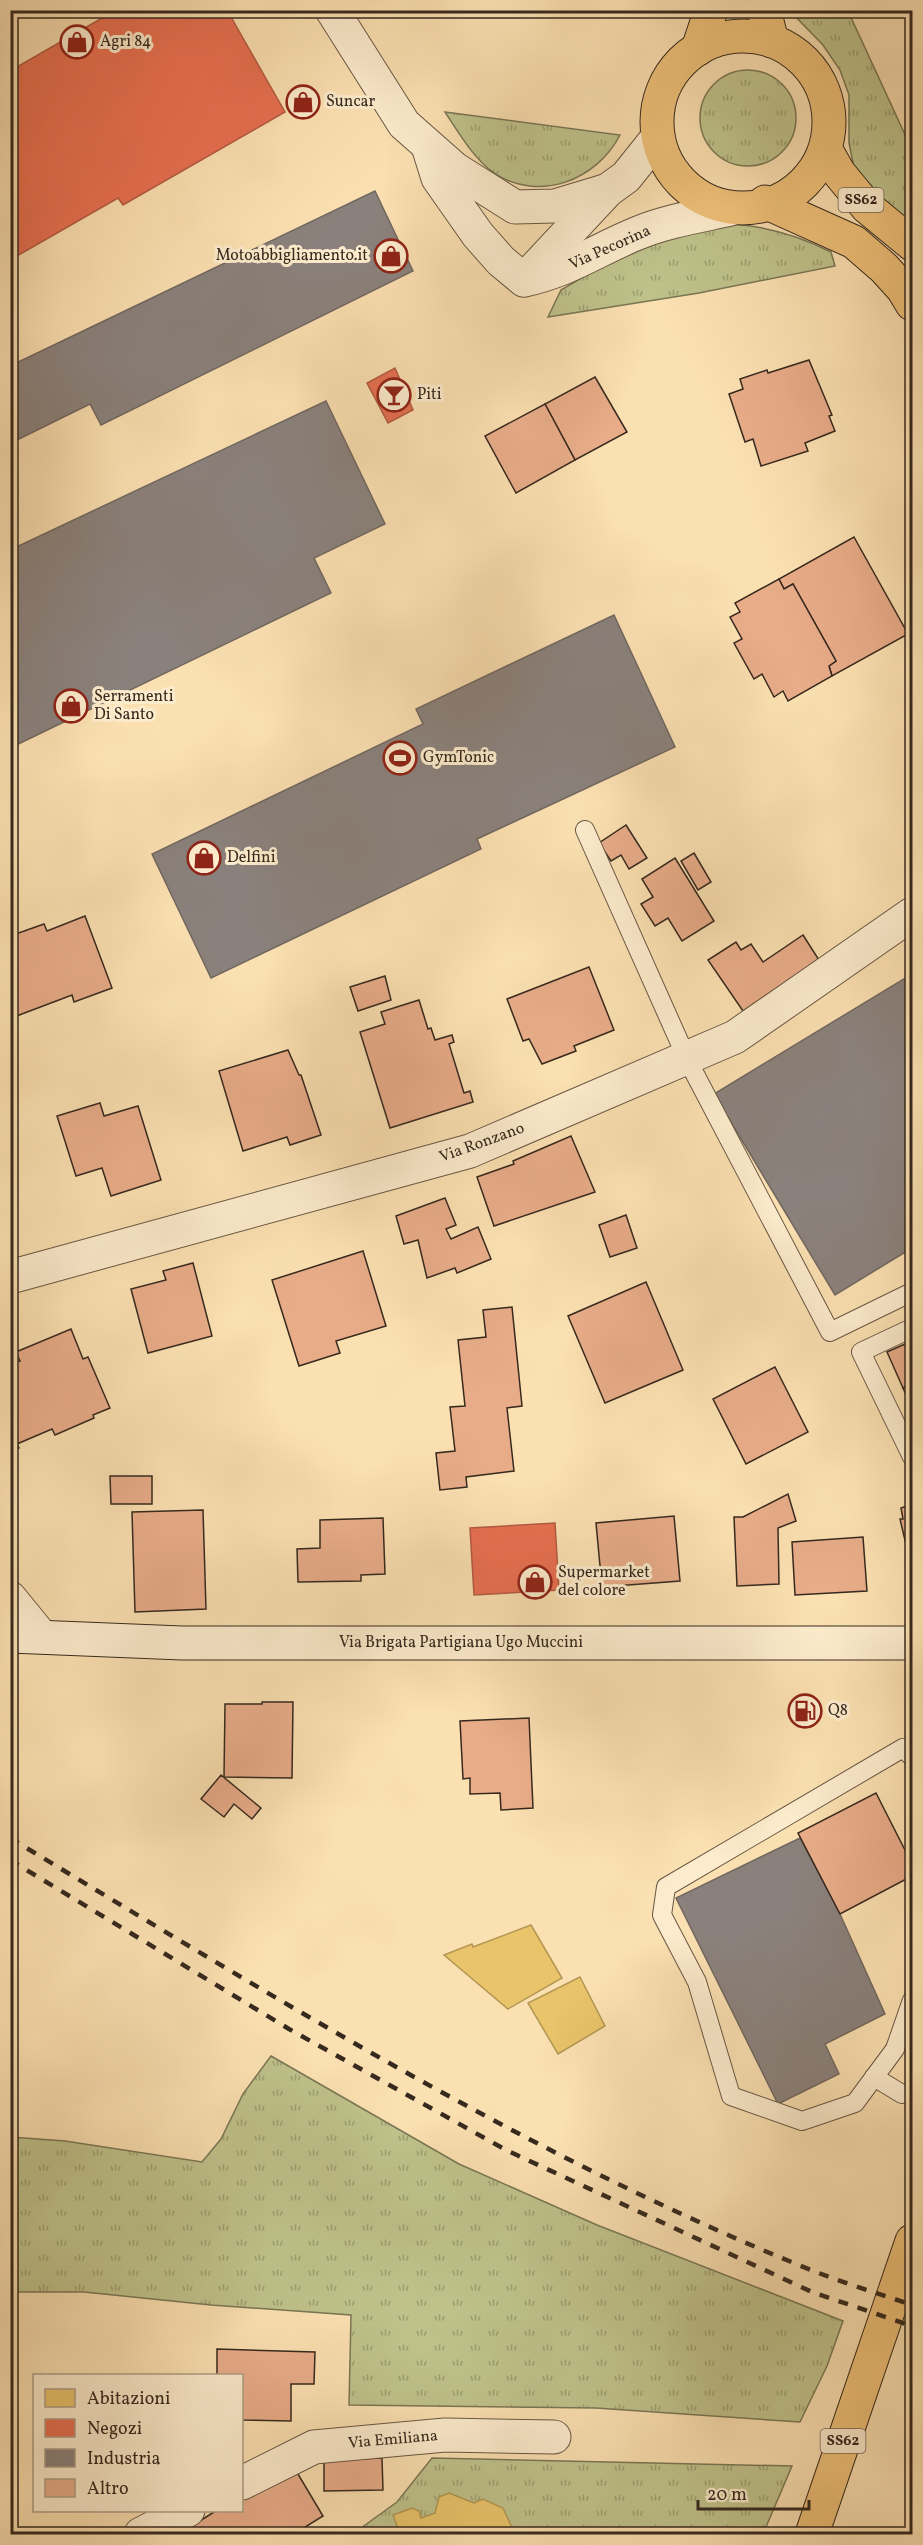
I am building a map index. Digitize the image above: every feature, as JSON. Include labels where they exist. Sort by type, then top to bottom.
[{"type":"main road","points":[[698,49],[711,10]]},
{"type":"main road","points":[[768,26],[814,74],[826,98],[829,124],[826,150],[814,173],[796,191],[765,202],[732,209],[700,197],[680,182],[665,161],[658,137],[657,111],[664,87],[678,66],[698,49],[721,39],[747,37],[768,26]]},
{"type":"main road","name":"SS62","points":[[826,150],[839,173],[867,207],[911,241]]},
{"type":"main road","points":[[765,202],[854,242],[885,268],[903,289],[912,304]]},
{"type":"main road","name":"SS62","points":[[812,2528],[912,2241]]},
{"type":"street","name":"Via Pecorina","points":[[332,10],[404,124],[455,169],[514,207],[555,206],[608,190]]},
{"type":"street","name":"Via Pecorina","points":[[524,280],[608,190],[626,177],[658,137]]},
{"type":"street","points":[[428,146],[438,178],[478,235],[501,261],[524,280]]},
{"type":"street","name":"Via Pecorina","points":[[524,280],[550,275],[638,233],[732,209]]},
{"type":"street","name":"Via Ronzano","points":[[10,1277],[470,1151],[735,1037],[912,914]]},
{"type":"street","points":[[10,1598],[26,1636]]},
{"type":"street","name":"Via Brigata Partigiana Ugo Muccini","points":[[26,1636],[182,1643],[912,1643]]},
{"type":"street","name":"Via Emiliana","points":[[243,2482],[314,2447],[445,2435],[554,2437]]},
{"type":"street","points":[[141,2535],[186,2512]]},
{"type":"lane","points":[[585,830],[687,1059],[830,1332],[912,1292]]},
{"type":"lane","points":[[912,1328],[861,1352],[912,1457]]},
{"type":"lane","points":[[912,1757],[903,1748],[666,1887],[662,1915],[697,1982],[731,2096],[802,2121],[855,2103],[895,2049],[912,2000]]},
{"type":"lane","points":[[874,2077],[902,2094]]},
{"type":"green space","points":[[790,11],[848,11],[912,150],[912,220],[892,212],[854,168],[849,143],[849,95],[840,70],[823,45]]},
{"type":"green space","points":[[748,70],[766,74],[782,84],[792,100],[796,118],[792,136],[782,152],[766,162],[748,166],[730,162],[714,152],[704,136],[700,118],[704,100],[714,84],[730,74]]},
{"type":"green space","points":[[445,112],[620,135],[610,151],[582,175],[548,186],[529,186],[511,182],[486,167],[467,145]]},
{"type":"green space","points":[[734,224],[760,227],[808,241],[831,252],[835,266],[699,293],[548,317],[561,290],[634,247]]},
{"type":"green space","points":[[271,2056],[459,2164],[597,2225],[843,2321],[827,2366],[800,2422],[596,2408],[349,2405],[351,2315],[211,2305],[84,2292],[11,2292],[11,2137],[65,2141],[202,2162],[221,2139],[243,2094]]},
{"type":"green space","points":[[432,2458],[792,2466],[763,2534],[362,2534],[361,2528],[397,2502]]},
{"type":"building: Abitazioni","points":[[531,1925],[562,1978],[508,2009],[444,1955],[472,1944],[473,1947]]},
{"type":"building: Abitazioni","points":[[580,1977],[605,2026],[558,2054],[528,2003]]},
{"type":"building: Abitazioni","points":[[449,2493],[474,2503],[483,2499],[503,2508],[515,2534],[400,2534],[393,2515],[412,2508],[419,2511],[421,2518],[435,2513],[439,2497]]},
{"type":"building: Negozi","points":[[116,10],[227,10],[285,112],[123,205],[118,198],[10,260],[10,71]]},
{"type":"building: Negozi","points":[[395,368],[413,410],[388,423],[367,383]]},
{"type":"building: Negozi","points":[[555,1523],[559,1590],[474,1595],[470,1528]]},
{"type":"building: Industria","points":[[375,191],[413,271],[101,425],[90,404],[15,441],[10,431],[10,366]]},
{"type":"building: Industria","points":[[326,401],[385,524],[314,558],[331,593],[10,748],[10,550]]},
{"type":"building: Industria","points":[[614,615],[675,747],[477,839],[481,849],[211,978],[152,854],[423,724],[416,709]]},
{"type":"building: Industria","points":[[912,974],[912,1248],[835,1295],[714,1094]]},
{"type":"building: Industria","points":[[800,1838],[840,1914],[885,2014],[825,2044],[839,2074],[778,2104],[676,1898]]},
{"type":"building: Altro","points":[[809,360],[832,415],[829,416],[835,431],[805,443],[808,451],[761,466],[753,439],[745,442],[729,394],[743,389],[740,379]]},
{"type":"building: Altro","points":[[595,377],[627,432],[575,460],[545,404]]},
{"type":"building: Altro","points":[[545,404],[575,460],[516,493],[485,436]]},
{"type":"building: Altro","points":[[854,537],[908,634],[832,676],[829,666],[836,661],[793,584],[784,589],[779,579]]},
{"type":"building: Altro","points":[[779,579],[784,589],[793,584],[836,661],[829,666],[832,676],[788,701],[783,691],[774,697],[762,674],[754,679],[734,643],[742,639],[730,617],[740,612],[735,603]]},
{"type":"building: Altro","points":[[626,825],[647,858],[629,869],[621,855],[611,861],[599,843]]},
{"type":"building: Altro","points":[[694,853],[711,882],[698,890],[681,861]]},
{"type":"building: Altro","points":[[675,858],[714,921],[682,941],[668,918],[655,926],[641,904],[653,897],[642,879]]},
{"type":"building: Altro","points":[[85,916],[112,988],[74,1002],[72,995],[14,1017],[17,1024],[10,1026],[10,936],[44,924],[47,931]]},
{"type":"building: Altro","points":[[803,935],[819,960],[743,1011],[708,960],[736,942],[741,950],[751,944],[763,962]]},
{"type":"building: Altro","points":[[589,967],[614,1030],[574,1046],[576,1051],[542,1064],[529,1039],[523,1041],[507,999]]},
{"type":"building: Altro","points":[[385,976],[391,1000],[358,1011],[350,987]]},
{"type":"building: Altro","points":[[419,1000],[428,1029],[431,1028],[435,1040],[452,1035],[454,1042],[449,1044],[464,1093],[470,1091],[473,1102],[390,1128],[360,1032],[385,1024],[381,1012]]},
{"type":"building: Altro","points":[[288,1050],[301,1075],[321,1135],[290,1145],[287,1137],[243,1151],[219,1071]]},
{"type":"building: Altro","points":[[100,1103],[104,1116],[138,1106],[161,1180],[111,1196],[102,1168],[76,1176],[57,1116]]},
{"type":"building: Altro","points":[[571,1136],[595,1192],[494,1226],[477,1177],[514,1164],[513,1161]]},
{"type":"building: Altro","points":[[445,1198],[456,1225],[446,1229],[451,1239],[478,1227],[491,1259],[457,1273],[455,1268],[427,1278],[418,1240],[404,1244],[396,1216]]},
{"type":"building: Altro","points":[[626,1215],[637,1248],[610,1257],[599,1225]]},
{"type":"building: Altro","points":[[363,1251],[386,1326],[336,1341],[340,1353],[299,1366],[272,1280]]},
{"type":"building: Altro","points":[[193,1263],[212,1336],[148,1353],[131,1289],[166,1280],[163,1271]]},
{"type":"building: Altro","points":[[646,1282],[683,1370],[605,1403],[568,1316]]},
{"type":"building: Altro","points":[[512,1307],[522,1406],[507,1408],[514,1471],[466,1477],[467,1487],[440,1490],[436,1453],[455,1451],[450,1407],[465,1406],[458,1340],[486,1337],[483,1310]]},
{"type":"building: Altro","points":[[71,1329],[83,1359],[88,1357],[110,1408],[93,1415],[94,1418],[55,1435],[52,1429],[17,1444],[19,1448],[10,1452],[10,1364],[20,1361],[16,1352]]},
{"type":"building: Altro","points":[[912,1341],[912,1384],[903,1388],[887,1352]]},
{"type":"building: Altro","points":[[775,1367],[808,1432],[746,1464],[713,1399]]},
{"type":"building: Altro","points":[[912,1384],[912,1409],[903,1388]]},
{"type":"building: Altro","points":[[110,1476],[152,1476],[152,1504],[111,1504]]},
{"type":"building: Altro","points":[[788,1494],[796,1521],[778,1528],[779,1584],[737,1586],[734,1517],[743,1517]]},
{"type":"building: Altro","points":[[912,1504],[912,1570],[900,1519],[903,1519],[901,1508]]},
{"type":"building: Altro","points":[[203,1510],[206,1609],[135,1612],[132,1512]]},
{"type":"building: Altro","points":[[674,1516],[680,1581],[602,1587],[596,1523]]},
{"type":"building: Altro","points":[[383,1518],[385,1574],[361,1575],[361,1581],[298,1582],[297,1549],[320,1548],[320,1520]]},
{"type":"building: Altro","points":[[863,1537],[867,1591],[795,1595],[792,1542]]},
{"type":"building: Altro","points":[[262,1702],[293,1702],[292,1778],[224,1777],[225,1704],[262,1704]]},
{"type":"building: Altro","points":[[529,1718],[533,1808],[501,1810],[500,1793],[470,1794],[470,1778],[463,1779],[460,1721]]},
{"type":"building: Altro","points":[[221,1775],[261,1808],[252,1819],[234,1804],[224,1817],[201,1799]]},
{"type":"building: Altro","points":[[876,1793],[912,1864],[912,1876],[840,1914],[798,1833]]},
{"type":"building: Altro","points":[[217,2349],[315,2352],[314,2384],[291,2384],[291,2421],[243,2420],[243,2374],[217,2374]]},
{"type":"building: Altro","points":[[382,2458],[383,2490],[324,2491],[324,2460]]},
{"type":"building: Altro","points":[[292,2464],[323,2516],[294,2534],[181,2533],[214,2512],[243,2512],[243,2494]]},
{"type":"railway","points":[[10,1838],[305,2015],[505,2126],[710,2227],[816,2272],[912,2305]]},
{"type":"railway","points":[[10,1860],[289,2029],[506,2150],[812,2292],[912,2326]]},
{"type":"place","name":"Agri 84","points":[[77,42]]},
{"type":"place","name":"Suncar","points":[[303,102]]},
{"type":"place","name":"Motoabbigliamento.it","points":[[391,256]]},
{"type":"place","name":"Piti","points":[[394,395]]},
{"type":"place","name":"Serramenti Di Santo","points":[[71,706]]},
{"type":"place","name":"GymTonic","points":[[400,758]]},
{"type":"place","name":"Delfini","points":[[204,858]]},
{"type":"place","name":"Supermarket del colore","points":[[535,1582]]},
{"type":"place","name":"Q8","points":[[805,1711]]}]
